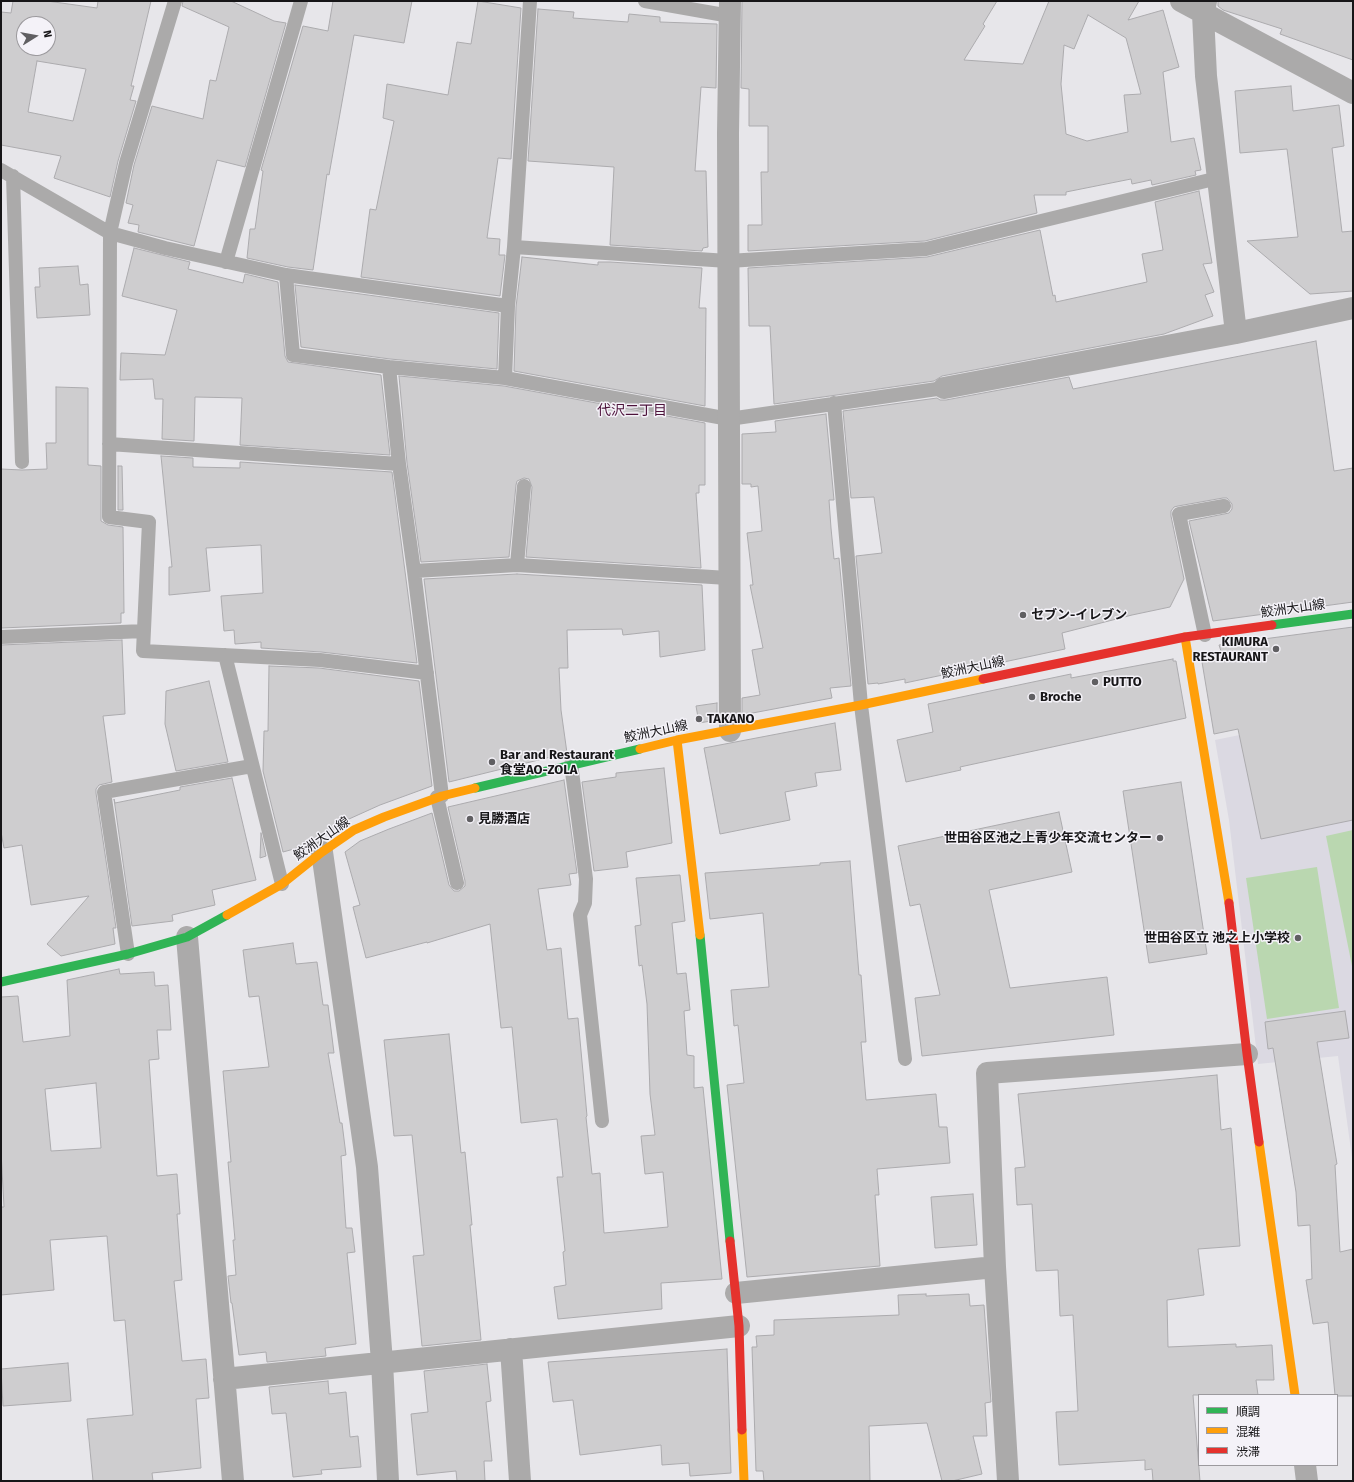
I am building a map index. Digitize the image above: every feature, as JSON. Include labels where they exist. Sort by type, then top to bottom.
[{"type":"street","points":[[1181,1],[1204,7],[1353,93]]},
{"type":"street","points":[[1204,7],[1206,76],[1236,333]]},
{"type":"street","points":[[730,9],[728,133],[728,578],[730,731]]},
{"type":"street","points":[[944,388],[1236,333],[1353,308]]},
{"type":"street","name":"鮫洲大山線","points":[[1,982],[128,954],[187,937],[282,884],[322,852],[354,830],[440,796],[677,740],[861,705],[1185,637],[1353,614]]},
{"type":"street","points":[[1185,637],[1227,886],[1247,1054],[1295,1394]]},
{"type":"street","points":[[677,740],[702,956],[739,1326],[744,1481]]},
{"type":"street","points":[[322,852],[367,1167],[382,1362],[388,1481]]},
{"type":"street","points":[[187,937],[232,1481]]},
{"type":"street","points":[[1008,1481],[995,1267],[987,1073],[1247,1054]]},
{"type":"street","points":[[736,1293],[995,1267]]},
{"type":"street","points":[[224,1379],[739,1326]]},
{"type":"street","points":[[511,1349],[520,1481]]},
{"type":"street","points":[[1305,1466],[1307,1481]]},
{"type":"lane","points":[[175,1],[126,163],[110,233],[110,517],[149,522],[143,651],[320,660],[426,673]]},
{"type":"lane","points":[[226,262],[301,1]]},
{"type":"lane","points":[[505,378],[508,306],[514,247],[530,1]]},
{"type":"lane","points":[[645,1],[730,9]]},
{"type":"lane","points":[[7,173],[110,233],[165,248],[286,275],[508,306]]},
{"type":"lane","points":[[7,173],[22,462]]},
{"type":"lane","points":[[514,247],[728,261],[926,249],[1218,178]]},
{"type":"lane","points":[[286,275],[293,355],[389,367],[505,378],[729,419],[944,388]]},
{"type":"lane","points":[[389,367],[399,464],[414,571],[440,796],[457,883]]},
{"type":"lane","points":[[834,403],[861,705],[905,1059]]},
{"type":"lane","points":[[110,444],[399,464]]},
{"type":"lane","points":[[517,565],[524,486]]},
{"type":"lane","points":[[1205,635],[1179,514],[1224,506]]},
{"type":"lane","points":[[414,571],[517,565],[728,578]]},
{"type":"lane","points":[[1,637],[144,631]]},
{"type":"lane","points":[[225,655],[282,884]]},
{"type":"lane","points":[[571,764],[586,879],[585,903],[580,915],[602,1120]]},
{"type":"lane","points":[[128,954],[104,792],[252,766]]},
{"type":"shaded area","name":"世田谷区立 池之上小学校","points":[[1353,712],[1353,1165],[1338,1056],[1258,1064],[1229,820],[1215,740]]},
{"type":"green space","points":[[1353,830],[1353,971],[1326,836]]},
{"type":"green space","points":[[1317,867],[1339,1008],[1267,1019],[1246,878]]},
{"type":"building","points":[[13,1],[47,1],[97,8],[98,1],[151,1],[131,86],[134,86],[130,100],[136,101],[118,161],[110,197],[54,178],[61,156],[1,145],[1,12],[11,13]],"holes":[[[37,61],[86,69],[73,121],[28,112]]]},
{"type":"building","points":[[183,1],[231,1],[274,21],[286,23],[245,167],[217,160],[194,246],[138,232],[139,225],[128,223],[133,205],[126,203],[134,165],[152,106],[203,119],[210,80],[216,81],[229,27],[182,6]]},
{"type":"building","points":[[333,1],[412,1],[404,43],[354,35],[329,175],[327,174],[313,270],[288,267],[247,258],[250,229],[255,229],[263,171],[261,170],[303,26],[328,31]]},
{"type":"building","points":[[478,1],[521,8],[511,159],[498,158],[487,238],[500,239],[499,255],[505,255],[500,296],[361,277],[370,209],[376,210],[394,121],[383,118],[387,84],[448,95],[457,42],[471,44]]},
{"type":"building","points":[[742,1],[997,1],[983,24],[985,26],[964,60],[1023,64],[1049,1],[1139,1],[1128,20],[1163,10],[1179,67],[1163,72],[1171,142],[1194,138],[1201,170],[1195,171],[1196,175],[1152,185],[1151,180],[1132,184],[1131,179],[1066,192],[1066,195],[1034,195],[1037,213],[925,241],[748,251],[748,225],[762,225],[761,172],[768,172],[768,126],[749,126],[749,89],[741,88]],"holes":[[[1088,15],[1126,38],[1141,94],[1124,95],[1128,132],[1087,141],[1066,134],[1061,84],[1064,45],[1074,49]]]},
{"type":"building","points":[[1218,1],[1353,1],[1353,60],[1280,34],[1282,29],[1223,10],[1218,6]]},
{"type":"building","points":[[538,9],[574,12],[573,18],[628,22],[629,14],[660,17],[660,22],[717,24],[716,88],[701,87],[695,171],[706,171],[708,247],[703,248],[702,251],[610,245],[614,167],[528,161]]},
{"type":"building","points":[[1291,86],[1293,111],[1339,105],[1344,146],[1332,148],[1342,232],[1353,231],[1353,291],[1310,294],[1247,241],[1298,237],[1287,149],[1240,153],[1235,91]]},
{"type":"building","points":[[1199,191],[1212,263],[1203,264],[1214,292],[1205,295],[1213,316],[1164,334],[942,376],[934,381],[774,404],[770,326],[749,326],[748,268],[927,257],[1040,230],[1053,296],[1055,295],[1056,302],[1147,282],[1142,254],[1163,250],[1155,202]]},
{"type":"building","points":[[134,248],[190,262],[188,269],[243,283],[245,274],[278,282],[285,356],[288,362],[381,375],[390,455],[240,445],[242,398],[195,397],[194,441],[162,439],[163,399],[155,399],[153,379],[120,380],[121,353],[165,355],[177,310],[122,296]]},
{"type":"building","points":[[522,257],[598,265],[598,262],[610,262],[702,268],[699,308],[706,308],[705,406],[514,371],[516,307]]},
{"type":"building","points":[[78,266],[80,285],[88,284],[90,315],[37,318],[35,287],[40,287],[39,268]]},
{"type":"building","points":[[295,285],[499,313],[497,369],[390,359],[301,347]]},
{"type":"building","points":[[1316,341],[1334,471],[1353,468],[1353,602],[1213,621],[1189,521],[1229,513],[1232,509],[1232,504],[1227,498],[1223,498],[1174,507],[1171,511],[1184,579],[1170,607],[1062,633],[1065,649],[905,683],[905,679],[878,684],[868,684],[856,556],[882,553],[874,497],[851,498],[843,411],[937,398],[940,400],[946,400],[1069,377],[1073,389]]},
{"type":"building","points":[[399,376],[504,386],[705,423],[705,485],[699,485],[699,493],[696,493],[701,568],[526,557],[532,487],[529,479],[524,478],[517,481],[516,485],[509,557],[421,562],[407,463]]},
{"type":"building","points":[[56,387],[88,388],[88,465],[101,466],[101,521],[108,525],[123,527],[124,613],[121,613],[121,623],[1,628],[1,469],[47,469],[46,443],[56,443]]},
{"type":"building","points":[[826,414],[834,500],[829,500],[831,528],[834,559],[839,558],[851,686],[830,688],[832,698],[742,715],[742,698],[760,695],[752,650],[763,648],[750,585],[753,585],[747,533],[762,531],[758,486],[751,487],[751,484],[742,484],[742,434],[776,432],[775,421]]},
{"type":"building","points":[[161,456],[193,458],[193,467],[240,468],[240,462],[392,472],[417,663],[321,652],[261,648],[261,642],[235,644],[234,630],[224,631],[221,596],[263,593],[261,545],[206,548],[210,591],[169,595],[169,567],[172,567]]},
{"type":"building","points":[[118,466],[122,466],[123,510],[118,510]]},
{"type":"building","points":[[517,574],[702,585],[705,650],[660,657],[659,631],[623,635],[622,629],[567,630],[568,668],[559,668],[561,710],[567,753],[449,782],[424,579]]},
{"type":"building","points":[[1353,627],[1353,820],[1261,839],[1238,729],[1214,734],[1201,656],[1221,651],[1219,645]]},
{"type":"building","points":[[122,640],[125,714],[103,716],[112,782],[99,785],[96,789],[116,928],[113,928],[115,944],[61,956],[47,944],[89,896],[31,905],[22,845],[4,848],[1,832],[1,645]]},
{"type":"building","points":[[1173,659],[1173,661],[1176,661],[1186,718],[960,767],[961,770],[906,782],[897,740],[933,732],[928,704],[1071,674],[1071,678]]},
{"type":"building","points":[[269,666],[319,668],[419,681],[432,786],[380,805],[349,819],[312,844],[283,852],[263,771],[264,731],[268,731]]},
{"type":"building","points":[[209,681],[228,762],[176,771],[165,724],[166,691]]},
{"type":"building","points":[[717,703],[717,720],[699,723],[696,706]]},
{"type":"building","points":[[835,723],[841,770],[815,773],[817,786],[785,792],[790,820],[720,834],[704,748]]},
{"type":"building","points":[[664,768],[672,843],[626,852],[628,867],[594,871],[582,782],[616,777],[616,773]]},
{"type":"building","points":[[232,778],[256,880],[212,890],[215,905],[172,915],[173,921],[132,926],[114,799],[115,803],[180,790],[180,787]]},
{"type":"building","points":[[564,780],[577,873],[569,874],[571,885],[538,889],[547,950],[561,948],[568,1019],[578,1018],[592,1174],[600,1173],[604,1233],[668,1227],[663,1172],[645,1174],[641,1136],[655,1135],[650,1094],[647,1004],[642,965],[639,966],[635,926],[641,925],[636,878],[680,875],[685,921],[672,923],[677,974],[686,973],[690,1010],[684,1011],[687,1055],[694,1056],[694,1088],[703,1087],[722,1279],[661,1283],[662,1309],[558,1319],[554,1287],[566,1285],[563,1252],[565,1251],[557,1177],[563,1177],[557,1119],[521,1123],[512,1027],[501,1028],[490,924],[427,943],[366,958],[353,907],[360,905],[345,852],[360,841],[432,813],[449,885],[454,891],[459,891],[465,886],[465,881],[448,807]]},
{"type":"building","name":"世田谷区池之上青少年交流センター","points":[[1181,782],[1207,954],[1149,963],[1123,791]]},
{"type":"building","points":[[1059,812],[1072,872],[989,890],[1010,988],[1107,977],[1114,1035],[922,1056],[915,998],[940,995],[920,904],[910,906],[898,846]]},
{"type":"building","points":[[261,833],[266,856],[260,858]]},
{"type":"building","points":[[850,861],[866,1042],[861,1042],[866,1100],[936,1094],[939,1127],[947,1127],[950,1163],[877,1169],[879,1195],[875,1195],[880,1266],[747,1277],[727,1085],[744,1083],[738,1025],[734,1026],[731,990],[769,987],[763,913],[710,919],[705,873],[820,865],[820,863]]},
{"type":"building","points":[[293,943],[296,964],[317,962],[323,1005],[328,1005],[334,1053],[328,1053],[340,1123],[342,1123],[346,1155],[341,1156],[346,1228],[352,1228],[355,1252],[347,1253],[356,1344],[325,1348],[326,1356],[267,1362],[266,1352],[239,1355],[231,1303],[228,1276],[236,1275],[233,1240],[235,1240],[228,1162],[231,1162],[223,1071],[269,1067],[259,996],[249,997],[243,950]]},
{"type":"building","points":[[119,969],[120,974],[154,972],[155,986],[168,985],[171,1030],[157,1030],[159,1059],[149,1060],[157,1176],[177,1174],[180,1214],[177,1214],[182,1280],[174,1281],[182,1361],[206,1359],[209,1398],[196,1399],[201,1468],[152,1473],[153,1481],[93,1481],[87,1419],[133,1415],[125,1320],[114,1321],[107,1236],[50,1240],[54,1290],[1,1295],[1,1207],[4,1207],[1,1151],[1,997],[18,996],[23,1042],[70,1036],[67,980]],"holes":[[[96,1083],[101,1148],[51,1151],[45,1089]]]},
{"type":"building","points":[[1345,1011],[1349,1038],[1317,1042],[1337,1164],[1335,1165],[1340,1252],[1353,1249],[1353,1396],[1338,1396],[1338,1394],[1335,1394],[1328,1322],[1313,1324],[1306,1280],[1312,1279],[1310,1225],[1298,1226],[1296,1192],[1273,1048],[1268,1049],[1265,1022]]},
{"type":"building","points":[[449,1034],[461,1153],[465,1152],[472,1225],[470,1225],[481,1340],[422,1346],[413,1256],[424,1255],[412,1135],[394,1136],[384,1040]]},
{"type":"building","points":[[1217,1075],[1221,1130],[1231,1128],[1240,1246],[1198,1249],[1204,1295],[1167,1300],[1168,1347],[1236,1344],[1236,1347],[1272,1345],[1274,1380],[1256,1380],[1258,1394],[1193,1395],[1200,1481],[1153,1481],[1152,1469],[1145,1470],[1145,1460],[1059,1465],[1056,1412],[1078,1411],[1073,1315],[1060,1316],[1058,1270],[1036,1271],[1032,1204],[1017,1205],[1015,1168],[1025,1167],[1018,1094]]},
{"type":"building","points":[[973,1194],[977,1245],[935,1248],[931,1197]]},
{"type":"building","points":[[926,1294],[926,1296],[969,1294],[970,1306],[984,1305],[991,1402],[985,1403],[987,1436],[973,1436],[982,1474],[952,1481],[942,1481],[927,1423],[869,1426],[870,1481],[764,1481],[763,1471],[756,1471],[752,1347],[757,1347],[756,1336],[774,1335],[774,1320],[899,1315],[898,1295]]},
{"type":"building","points":[[727,1349],[731,1473],[690,1476],[689,1463],[662,1465],[661,1445],[580,1455],[573,1400],[553,1402],[548,1362]]},
{"type":"building","points":[[68,1363],[71,1401],[3,1406],[1,1369]]},
{"type":"building","points":[[487,1364],[491,1401],[486,1402],[492,1461],[484,1461],[485,1481],[457,1481],[456,1471],[417,1475],[411,1414],[428,1412],[424,1371]]},
{"type":"building","points":[[328,1381],[329,1394],[346,1392],[350,1437],[358,1436],[361,1467],[321,1470],[322,1474],[293,1477],[286,1413],[272,1414],[269,1387]]},
{"type":"traffic: fast","points":[[1272,625],[1353,614]]},
{"type":"traffic: fast","points":[[475,788],[640,749]]},
{"type":"traffic: fast","points":[[1,982],[128,954],[187,937],[227,915]]},
{"type":"traffic: fast","points":[[700,935],[730,1241]]},
{"type":"traffic: slow","points":[[1185,637],[1229,903]]},
{"type":"traffic: slow","points":[[640,749],[677,740],[861,705],[983,679]]},
{"type":"traffic: slow","points":[[677,740],[700,935]]},
{"type":"traffic: slow","points":[[227,915],[282,884],[322,852],[354,830],[384,817],[442,796],[475,788]]},
{"type":"traffic: slow","points":[[1259,1142],[1295,1394]]},
{"type":"traffic: slow","points":[[742,1430],[744,1481]]},
{"type":"traffic: jam","points":[[983,679],[1185,637],[1272,625]]},
{"type":"traffic: jam","points":[[1229,903],[1259,1142]]},
{"type":"traffic: jam","points":[[730,1241],[739,1326],[742,1430]]},
{"type":"place","name":"セブン-イレブン","points":[[1023,615]]},
{"type":"place","name":"KIMURA RESTAURANT","points":[[1276,649]]},
{"type":"place","name":"PUTTO","points":[[1095,682]]},
{"type":"place","name":"Broche","points":[[1032,697]]},
{"type":"place","name":"TAKANO","points":[[699,719]]},
{"type":"place","name":"Bar and Restaurant 食堂AO-ZOLA","points":[[492,762]]},
{"type":"place","name":"見勝酒店","points":[[470,819]]},
{"type":"place","name":"世田谷区池之上青少年交流センター","points":[[1160,838]]},
{"type":"place","name":"世田谷区立 池之上小学校","points":[[1298,938]]},
{"type":"district","name":"代沢二丁目","points":[[632,411]]}]
